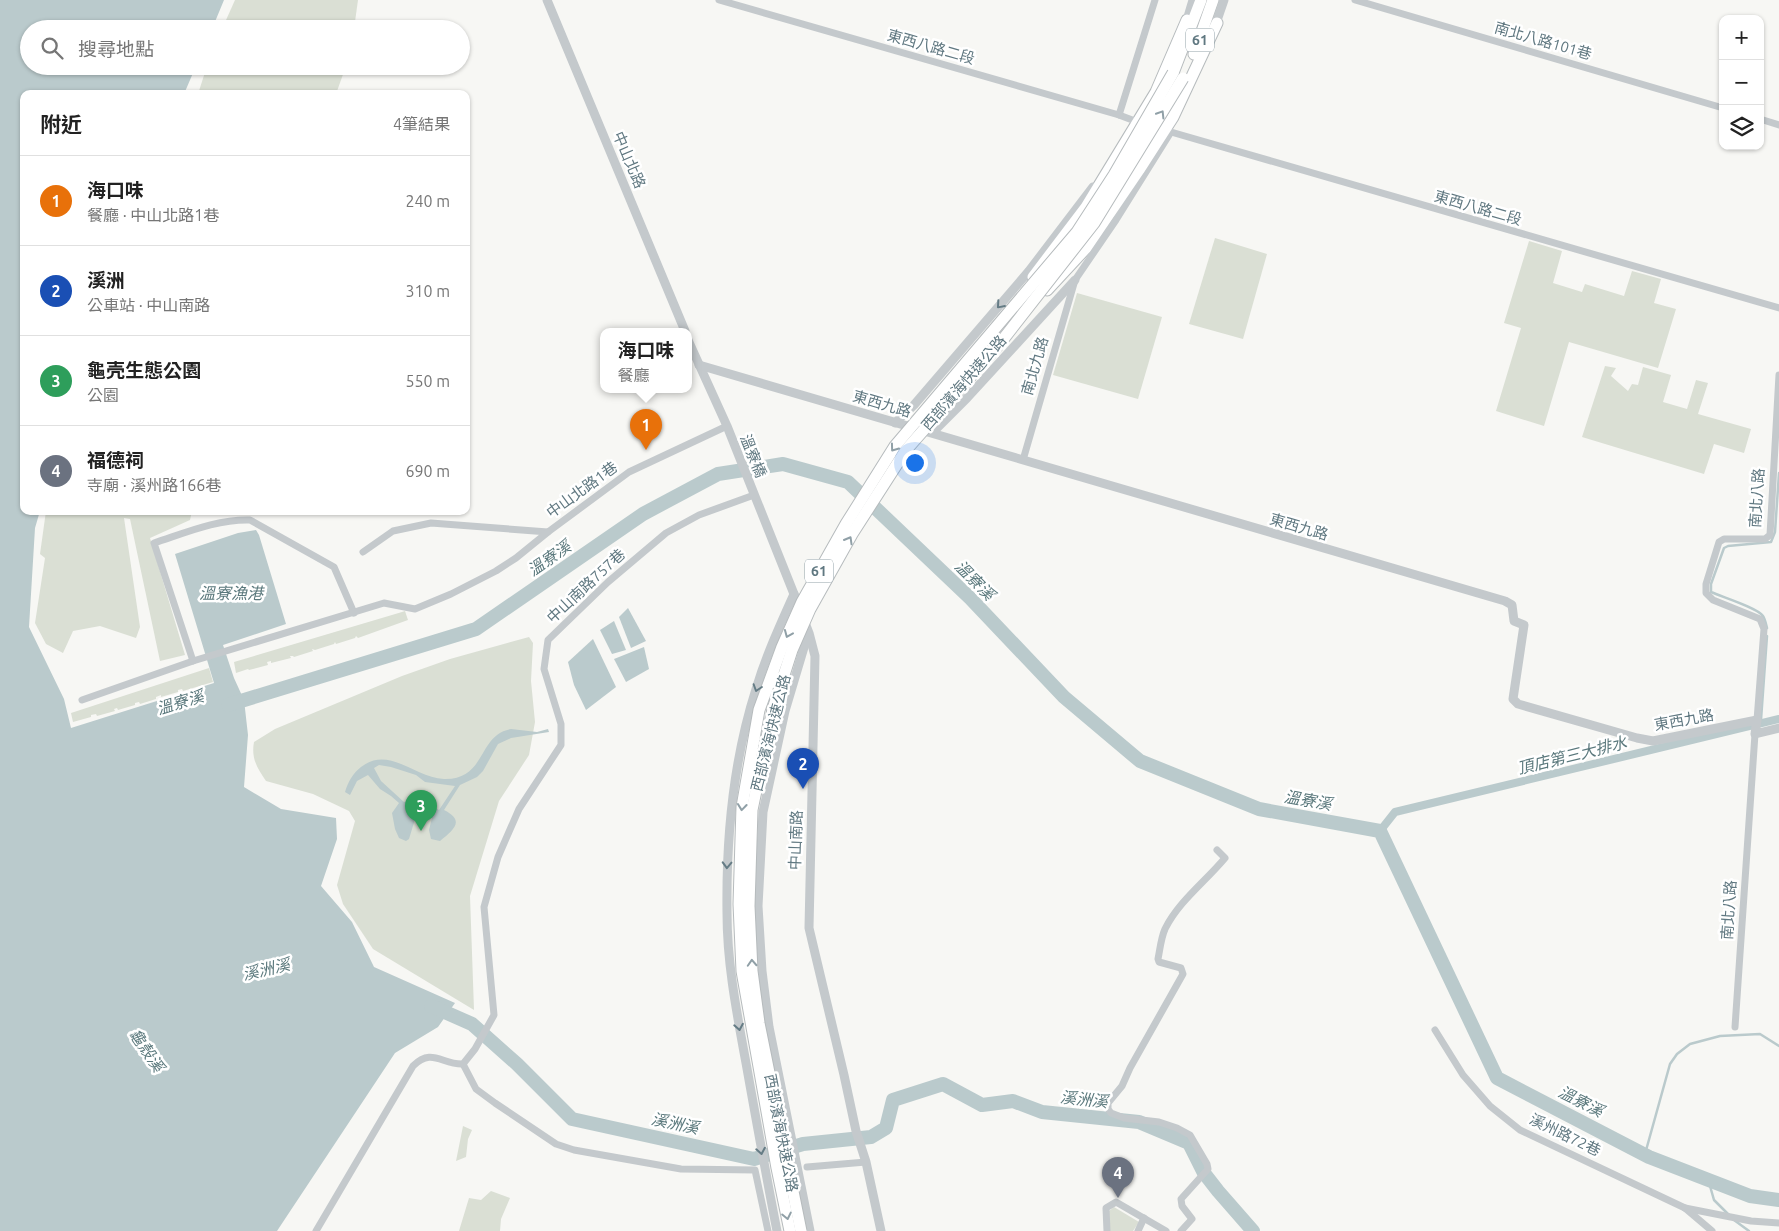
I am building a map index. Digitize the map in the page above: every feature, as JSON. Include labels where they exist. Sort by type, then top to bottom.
[{"type":"highway","name":"西部濱海快速公路","points":[[790,1231],[773,1149],[742,971],[739,904],[742,806],[759,710],[782,647],[802,602],[846,524],[895,446],[1077,232],[1178,76],[1201,0]]},
{"type":"highway","name":"西部濱海快速公路","points":[[801,1231],[759,1023],[752,971],[749,906],[752,810],[773,709],[792,650],[810,609],[852,534],[906,450],[1001,342],[1094,223],[1200,40],[1213,0]]},
{"type":"highway","points":[[996,328],[1091,199],[1156,92],[1187,20]]},
{"type":"highway","points":[[1001,342],[1086,248],[1139,170],[1173,117],[1216,22]]},
{"type":"street","name":"中山北路","points":[[547,0],[684,328]]},
{"type":"street","name":"東西八路二段","points":[[719,0],[1119,114],[1135,121]]},
{"type":"street","points":[[1119,114],[1155,0]]},
{"type":"street","points":[[895,423],[914,405],[1029,271],[1098,180],[1135,121],[1164,67],[1179,32],[1187,20],[1194,0]]},
{"type":"street","points":[[1170,132],[1210,42],[1224,0]]},
{"type":"street","name":"南北八路101巷","points":[[1355,0],[1719,107]]},
{"type":"street","points":[[1764,120],[1779,125]]},
{"type":"street","name":"東西八路二段","points":[[1170,132],[1779,308]]},
{"type":"street","name":"南北九路","points":[[1023,460],[1075,280],[1116,220],[1170,132]]},
{"type":"street","points":[[933,432],[968,398],[1075,280]]},
{"type":"street","points":[[692,349],[727,426]]},
{"type":"street","name":"東西九路","points":[[699,365],[895,423],[933,432],[1512,605],[1514,621],[1524,625],[1513,699],[1518,704],[1653,741],[1757,720]]},
{"type":"street","name":"南北八路","points":[[1757,720],[1764,629],[1760,619],[1713,600],[1706,593],[1706,584],[1719,542],[1724,539],[1765,539],[1770,535],[1779,375]]},
{"type":"street","name":"溫寮橋","points":[[727,426],[754,495]]},
{"type":"street","name":"中山北路1巷","points":[[363,552],[393,531],[431,523],[548,532],[629,472],[727,426]]},
{"type":"street","name":"中山南路","points":[[754,495],[809,633],[815,656],[809,928],[856,1132],[866,1162]]},
{"type":"street","name":"中山南路757巷","points":[[463,1064],[475,1049],[494,1015],[484,907],[498,857],[519,809],[562,745],[561,724],[544,669],[548,640],[608,582],[666,533],[699,515],[754,495]]},
{"type":"street","points":[[193,661],[154,543],[219,523],[250,520],[334,567],[354,613]]},
{"type":"street","points":[[82,700],[193,661],[384,604],[415,609],[451,594],[496,571],[516,558],[548,532]]},
{"type":"street","points":[[777,1231],[764,1168],[731,973],[727,915],[729,829],[730,811],[743,737],[756,689],[776,634],[794,594]]},
{"type":"street","points":[[809,633],[785,711],[763,812],[758,906],[762,972],[769,1027],[810,1231]]},
{"type":"street","points":[[1757,720],[1755,734],[1779,728]]},
{"type":"street","name":"南北八路","points":[[1735,1027],[1755,734]]},
{"type":"street","points":[[1181,1231],[1192,1219],[1182,1206],[1181,1199],[1208,1169],[1207,1164],[1190,1135],[1159,1122],[1124,1118],[1111,1113],[1108,1103],[1122,1086],[1130,1068],[1183,974],[1180,968],[1159,962],[1164,931],[1176,910],[1212,875],[1225,858],[1217,850]]},
{"type":"street","name":"溪州路72巷","points":[[1435,1030],[1463,1075],[1490,1106],[1520,1130],[1685,1208],[1712,1231]]},
{"type":"street","points":[[316,1231],[413,1066],[421,1059],[429,1056],[454,1064],[463,1064],[476,1088],[556,1144],[574,1150],[681,1169],[756,1170],[768,1231]]},
{"type":"street","points":[[806,1167],[866,1162],[881,1231]]},
{"type":"street","points":[[1107,1231],[1106,1208],[1116,1202],[1166,1231]]},
{"type":"street","points":[[1685,1208],[1750,1221],[1779,1223]]},
{"type":"street","points":[[1138,1231],[1144,1218]]},
{"type":"shaded area","points":[[235,0],[358,0],[355,20],[226,20]]},
{"type":"shaded area","points":[[204,75],[343,75],[337,90],[199,90]]},
{"type":"shaded area","points":[[1215,238],[1267,254],[1243,339],[1189,324]]},
{"type":"shaded area","points":[[1529,241],[1562,251],[1553,283],[1582,292],[1585,284],[1624,296],[1632,271],[1661,279],[1654,303],[1676,309],[1658,368],[1569,342],[1544,426],[1496,411],[1521,328],[1504,323]]},
{"type":"shaded area","points":[[1077,293],[1162,317],[1138,399],[1053,375]]},
{"type":"shaded area","points":[[1605,366],[1616,368],[1611,376],[1628,391],[1632,384],[1638,385],[1643,367],[1671,375],[1663,402],[1687,409],[1696,380],[1708,383],[1698,414],[1751,429],[1744,453],[1714,444],[1704,474],[1582,437]]},
{"type":"shaded area","points":[[45,515],[191,515],[190,520],[150,538],[185,655],[160,661],[130,519],[124,518],[140,627],[136,638],[100,626],[73,631],[63,653],[46,644],[35,623],[45,558],[40,554]]},
{"type":"shaded area","points":[[405,611],[408,620],[358,638],[356,636],[336,644],[335,642],[334,644],[315,650],[312,649],[313,651],[294,657],[290,656],[291,658],[271,663],[271,661],[267,662],[268,665],[236,673],[234,662]]},
{"type":"shaded area","points":[[529,637],[533,643],[531,681],[535,722],[529,755],[499,801],[470,896],[474,1010],[373,949],[343,904],[337,885],[355,821],[349,811],[313,794],[266,781],[256,763],[253,753],[254,742],[275,729],[402,676],[450,659]]},
{"type":"shaded area","points":[[209,668],[213,682],[183,691],[182,689],[178,690],[178,692],[161,697],[161,695],[156,697],[156,699],[140,704],[139,702],[135,703],[135,705],[118,710],[117,708],[114,709],[115,711],[97,716],[96,714],[91,715],[91,717],[73,722],[71,713]]},
{"type":"shaded area","points":[[463,1126],[472,1130],[468,1139],[466,1157],[456,1161]]},
{"type":"shaded area","points":[[491,1191],[510,1198],[501,1219],[500,1231],[459,1231],[469,1198],[481,1200]]},
{"type":"shaded area","points":[[1114,1207],[1139,1222],[1133,1231],[1110,1231],[1109,1211]]},
{"type":"water","points":[[0,0],[224,0],[216,20],[20,20],[20,75],[192,75],[186,90],[20,90],[20,515],[39,515],[35,528],[29,627],[64,699],[71,728],[214,683],[175,554],[238,533],[256,530],[286,624],[223,645],[244,700],[248,735],[244,787],[281,809],[336,818],[337,839],[321,886],[352,922],[374,967],[455,1003],[438,1027],[395,1053],[277,1231],[0,1231]]},
{"type":"water","points":[[628,608],[646,641],[631,648],[619,617]]},
{"type":"water","points":[[614,621],[626,650],[612,654],[600,630]]},
{"type":"water","points":[[593,639],[616,687],[586,710],[574,685],[568,662]]},
{"type":"water","points":[[644,647],[649,669],[626,682],[614,659]]},
{"type":"water","points":[[511,729],[537,732],[548,729],[549,732],[511,738],[498,744],[483,771],[477,777],[460,785],[444,810],[451,814],[456,822],[453,829],[440,841],[431,839],[429,830],[432,818],[428,812],[423,812],[416,816],[409,839],[406,841],[399,838],[392,813],[399,803],[380,789],[368,775],[357,781],[350,795],[345,792],[351,778],[358,769],[371,761],[382,759],[402,764],[433,777],[444,779],[458,777],[468,772],[475,765],[492,739],[500,733]],"holes":[[[379,765],[416,775],[425,782],[455,786],[439,810],[419,799],[404,802],[381,781],[374,768]]]},
{"type":"waterway","name":"溫寮溪","points":[[228,705],[476,629],[643,514],[718,474],[783,464],[848,482],[970,598],[1064,697],[1140,761],[1259,809],[1380,831],[1497,1078],[1649,1157],[1750,1196],[1779,1200]]},
{"type":"waterway","points":[[1767,628],[1764,617],[1760,613],[1711,592],[1711,584],[1724,548],[1771,542],[1775,532],[1779,473]]},
{"type":"waterway","points":[[1761,720],[1767,636]]},
{"type":"waterway","name":"頂店第三大排水","points":[[1380,831],[1395,812],[1779,719]]},
{"type":"waterway","name":"溪洲溪","points":[[431,1006],[472,1024],[517,1064],[572,1119],[754,1159],[803,1144],[871,1137],[886,1128],[893,1100],[943,1084],[982,1105],[1013,1101],[1042,1112],[1139,1122],[1189,1143],[1204,1173],[1253,1231]]},
{"type":"waterway","points":[[1645,1154],[1670,1064],[1677,1054],[1690,1044],[1720,1036],[1760,1034],[1779,1046]]},
{"type":"waterway","points":[[1708,1179],[1714,1200],[1729,1215]]},
{"type":"waterway","points":[[1734,1220],[1749,1231]]},
{"type":"place","name":"海口味","points":[[646,450]]},
{"type":"place","name":"溪洲","points":[[803,789]]},
{"type":"place","name":"龜壳生態公園","points":[[421,831]]},
{"type":"place","name":"福德祠","points":[[1118,1198]]},
{"type":"water label","name":"溫寮漁港","points":[[231,593]]},
{"type":"water label","name":"龜殼溪","points":[[147,1050]]}]
